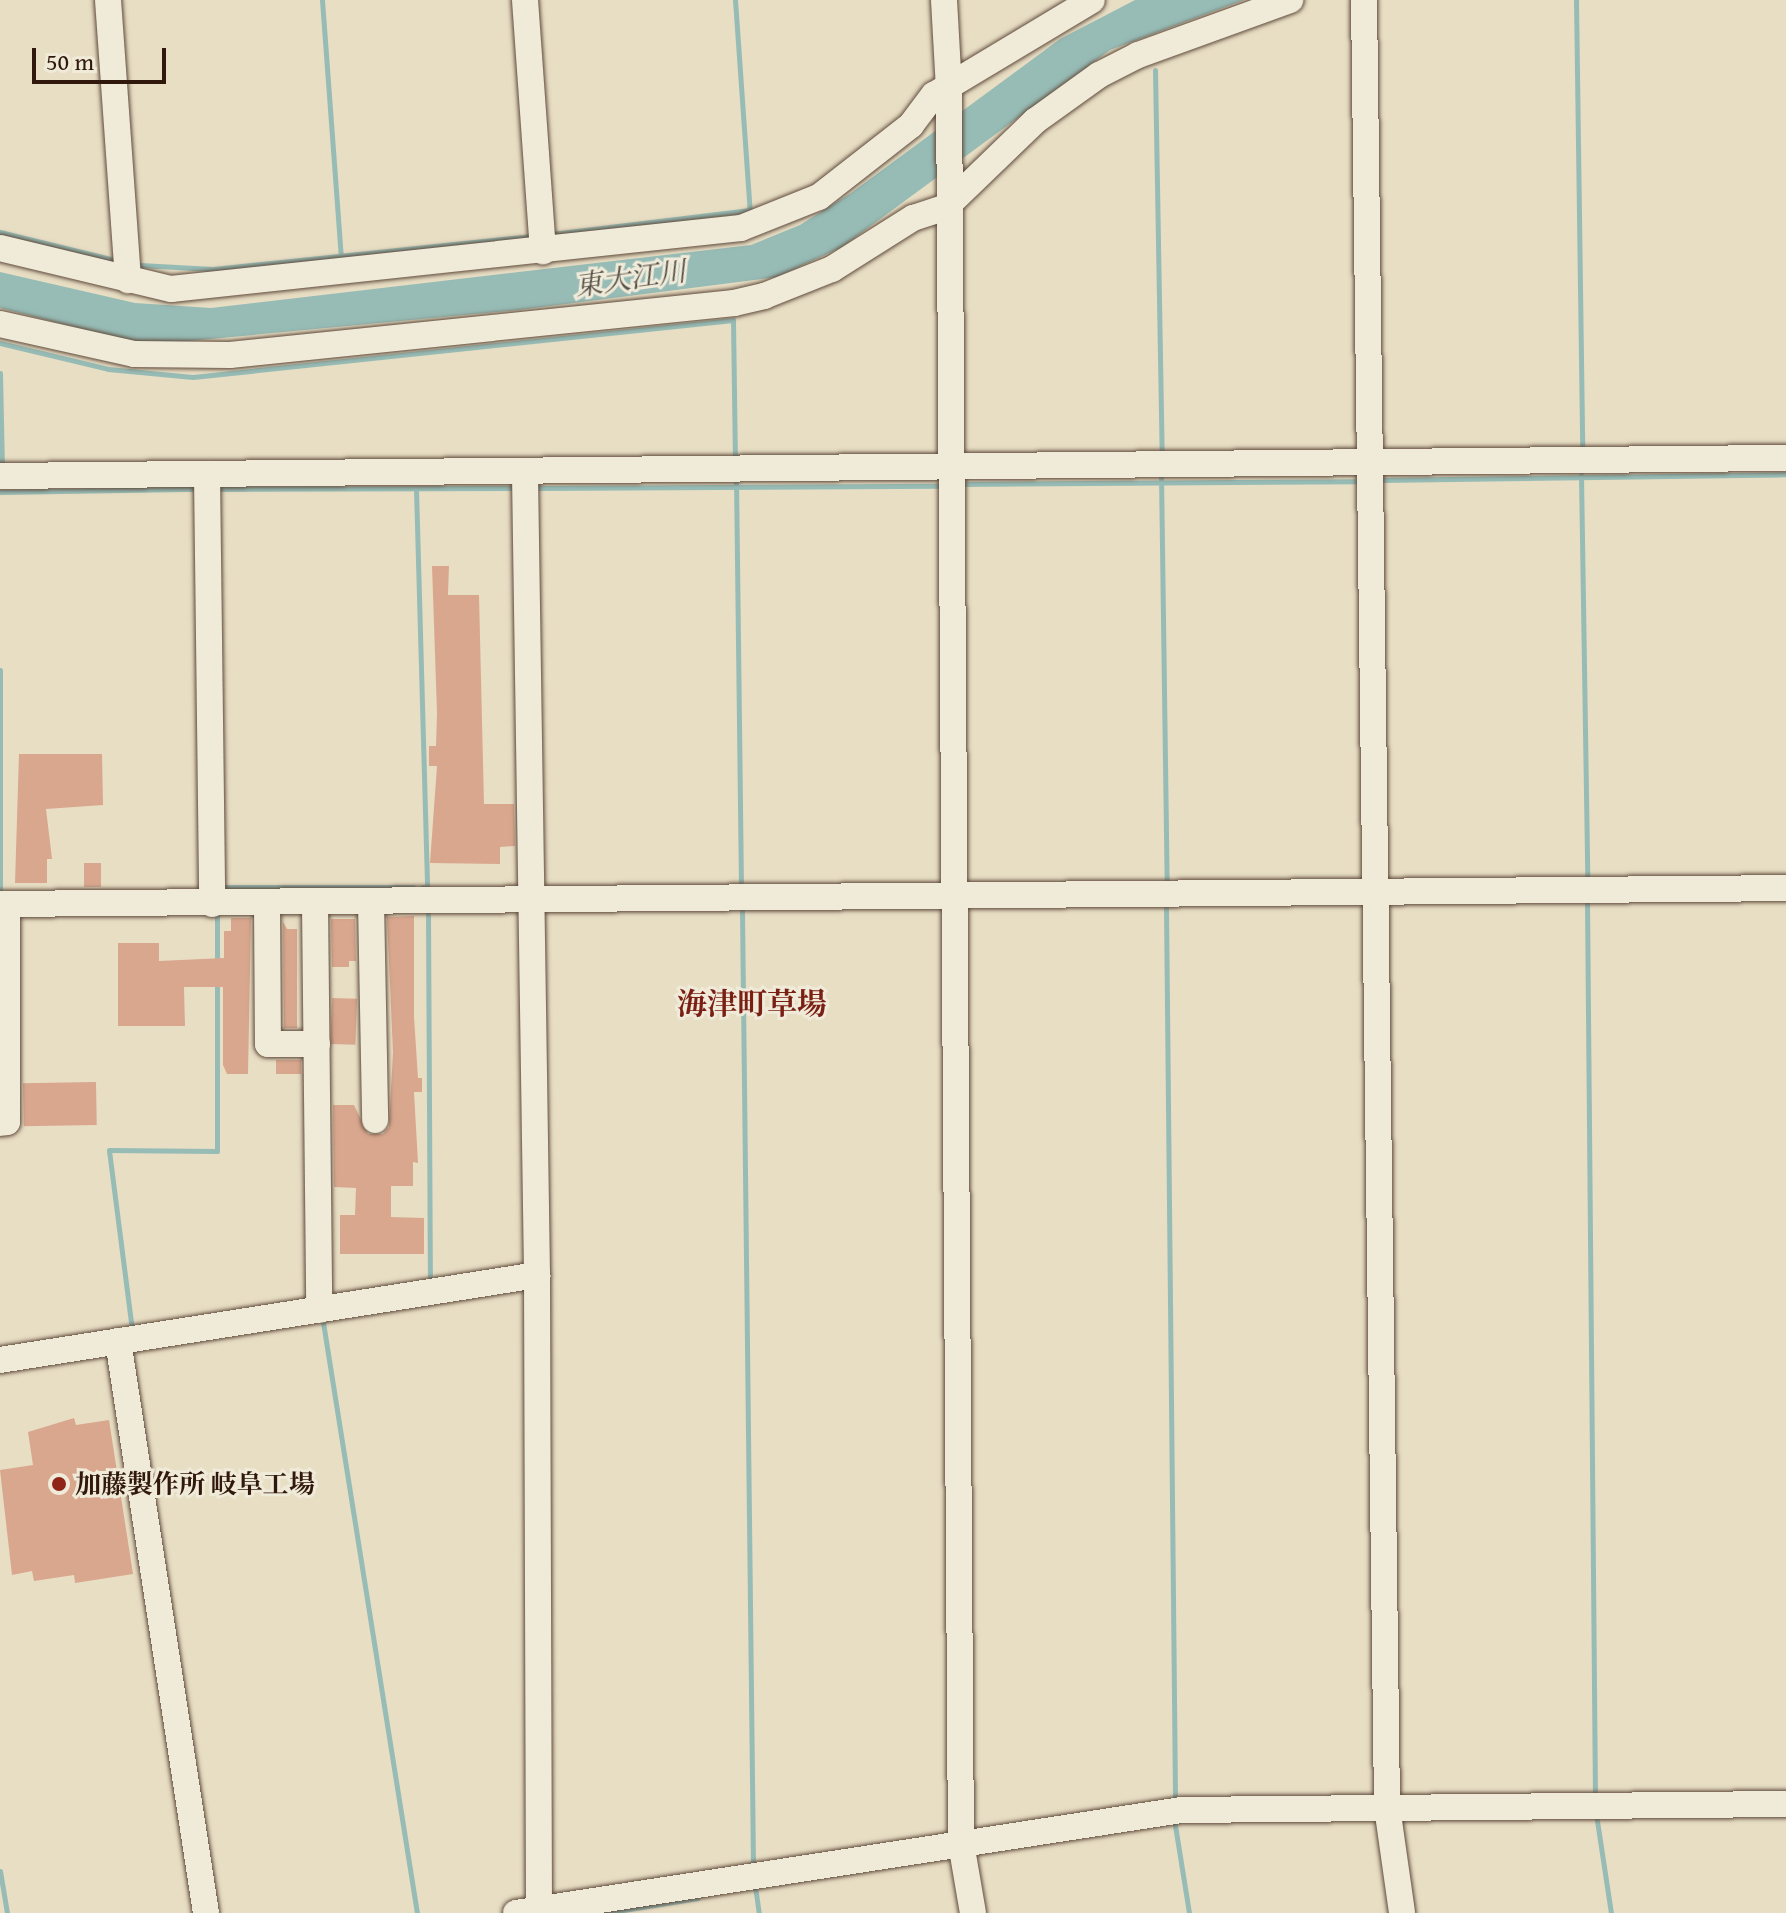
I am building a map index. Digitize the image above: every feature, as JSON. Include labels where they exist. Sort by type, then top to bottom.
[{"type":"street","points":[[108,0],[128,280]]},
{"type":"street","points":[[525,0],[543,251]]},
{"type":"street","points":[[944,0],[949,95],[946,199],[961,1843],[973,1913]]},
{"type":"street","points":[[0,248],[171,289],[741,228],[787,214],[849,176],[911,125],[934,95],[949,95],[1092,0]]},
{"type":"street","points":[[0,324],[86,346],[165,357],[230,355],[734,303],[818,276],[946,199],[1035,121],[1099,75],[1138,55],[1290,0]]},
{"type":"street","points":[[1364,0],[1387,1807],[1402,1913]]},
{"type":"street","points":[[0,476],[525,474],[1786,458]]},
{"type":"street","points":[[207,474],[212,904]]},
{"type":"street","points":[[525,474],[537,1275],[531,1912],[1181,1810],[1786,1804]]},
{"type":"street","points":[[0,1123],[7,1122],[4,904],[1786,888]]},
{"type":"street","points":[[371,902],[375,1120]]},
{"type":"street","points":[[315,903],[319,1310]]},
{"type":"street","points":[[267,904],[268,1044],[317,1044]]},
{"type":"street","points":[[0,1360],[537,1275]]},
{"type":"street","points":[[118,1341],[206,1913]]},
{"type":"water","name":"東大江川","points":[[1135,0],[1244,0],[1110,50],[842,247],[777,277],[519,310],[167,343],[130,341],[0,308],[0,272],[135,303],[211,308],[751,245],[800,225],[851,193],[1060,39]]},
{"type":"building","points":[[432,566],[449,566],[448,595],[479,595],[484,804],[514,804],[515,846],[500,847],[500,864],[430,863],[437,766],[429,766],[429,746],[436,746],[437,713]]},
{"type":"building","points":[[19,754],[102,754],[103,805],[46,809],[52,859],[47,859],[47,883],[15,883]]},
{"type":"building","points":[[84,863],[101,863],[101,887],[84,887]]},
{"type":"building","points":[[414,916],[414,1017],[418,1078],[422,1078],[422,1092],[414,1092],[418,1163],[413,1162],[413,1186],[391,1186],[391,1217],[424,1218],[424,1254],[340,1254],[340,1215],[355,1215],[356,1188],[334,1187],[333,1105],[354,1105],[368,1134],[383,1134],[389,1127],[393,1052],[387,917]]},
{"type":"building","points":[[231,918],[251,918],[248,1074],[227,1074],[223,1065],[223,987],[184,987],[185,1026],[118,1026],[118,943],[159,943],[159,961],[224,958],[224,931],[231,931]]},
{"type":"building","points":[[331,919],[355,919],[356,961],[349,961],[349,967],[332,967]]},
{"type":"building","points":[[283,922],[287,929],[297,929],[297,1028],[284,1028]]},
{"type":"building","points":[[332,998],[357,999],[355,1045],[330,1044]]},
{"type":"building","points":[[276,1060],[301,1060],[301,1074],[276,1074]]},
{"type":"building","points":[[96,1082],[97,1125],[24,1126],[23,1083]]},
{"type":"building","name":"加藤製作所 岐阜工場","points":[[74,1418],[76,1425],[109,1420],[133,1574],[75,1583],[74,1575],[34,1581],[32,1571],[12,1575],[0,1470],[33,1465],[28,1432]]},
{"type":"waterway","points":[[322,0],[341,256]]},
{"type":"waterway","points":[[735,0],[750,212]]},
{"type":"waterway","points":[[1576,0],[1582,451]]},
{"type":"waterway","points":[[1155,70],[1162,457]]},
{"type":"waterway","points":[[552,234],[750,210]]},
{"type":"waterway","points":[[0,232],[115,260]]},
{"type":"waterway","points":[[140,265],[213,269],[533,236]]},
{"type":"waterway","points":[[0,343],[108,369],[193,377],[733,320],[735,459]]},
{"type":"waterway","points":[[0,373],[2,468]]},
{"type":"waterway","points":[[1379,480],[1786,474]]},
{"type":"waterway","points":[[1161,475],[1167,883]]},
{"type":"waterway","points":[[1581,475],[1587,877]]},
{"type":"waterway","points":[[736,478],[741,886]]},
{"type":"waterway","points":[[960,484],[1362,481]]},
{"type":"waterway","points":[[535,488],[941,486]]},
{"type":"waterway","points":[[217,489],[515,488]]},
{"type":"waterway","points":[[0,492],[199,489]]},
{"type":"waterway","points":[[416,489],[427,887],[423,887]]},
{"type":"waterway","points":[[0,670],[0,890]]},
{"type":"waterway","points":[[226,887],[413,887]]},
{"type":"waterway","points":[[1587,900],[1595,1797]]},
{"type":"waterway","points":[[1166,907],[1175,1801]]},
{"type":"waterway","points":[[742,911],[753,1867]]},
{"type":"waterway","points":[[428,913],[430,1282]]},
{"type":"waterway","points":[[217,915],[217,963]]},
{"type":"waterway","points":[[132,1330],[109,1150],[217,1151],[217,981]]},
{"type":"waterway","points":[[322,1316],[417,1913]]},
{"type":"waterway","points":[[1596,1814],[1611,1913]]},
{"type":"waterway","points":[[1174,1819],[1189,1913]]},
{"type":"waterway","points":[[0,1871],[7,1913]]},
{"type":"waterway","points":[[755,1886],[759,1913]]},
{"type":"waterway","points":[[605,1913],[698,1898]]},
{"type":"place","name":"加藤製作所 岐阜工場","points":[[59,1484]]},
{"type":"district","name":"海津町草場","points":[[752,1003]]}]
